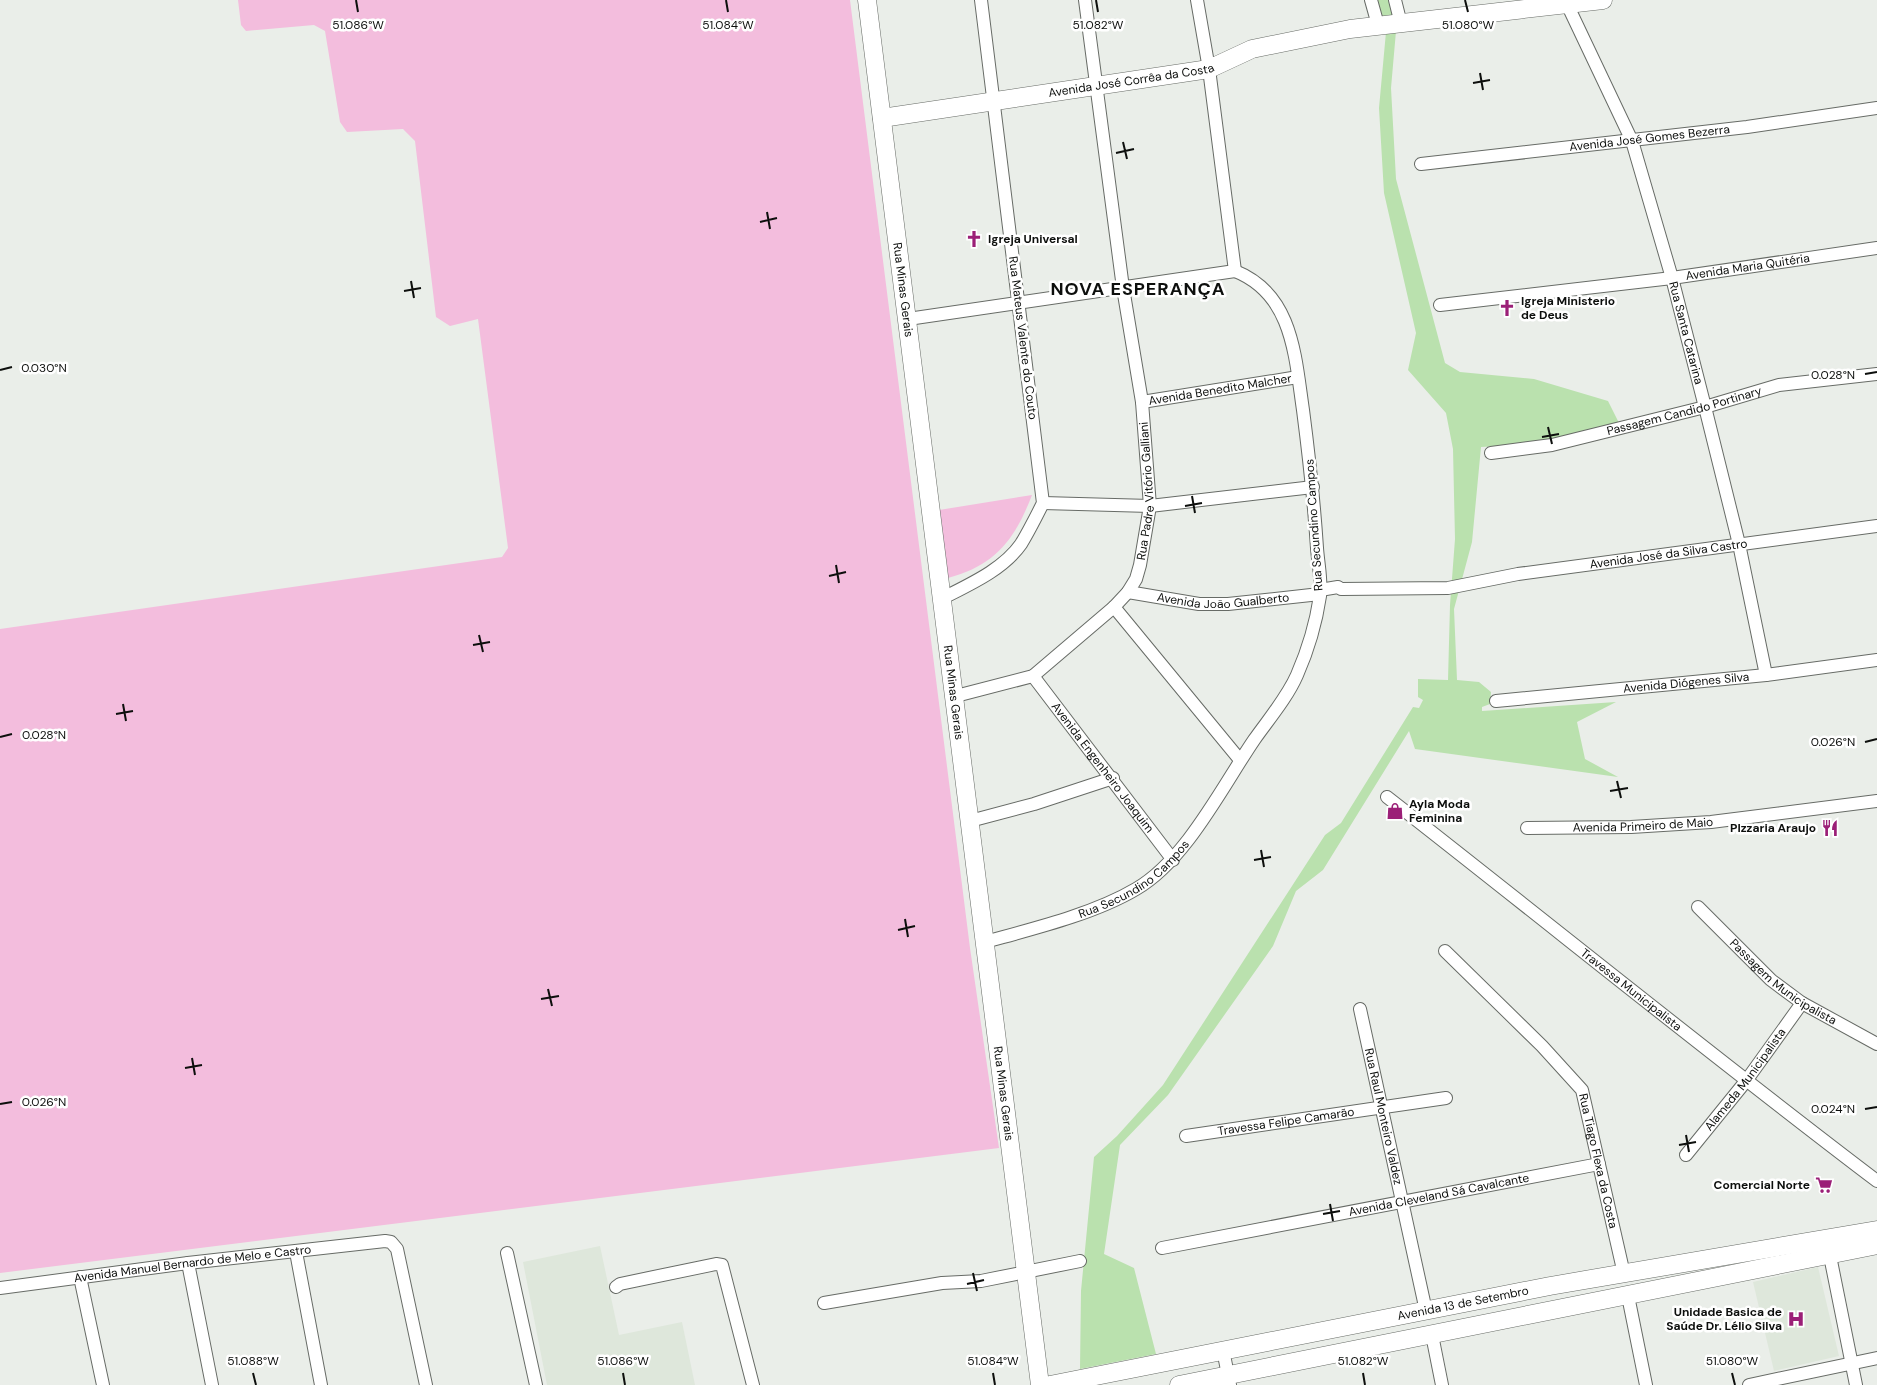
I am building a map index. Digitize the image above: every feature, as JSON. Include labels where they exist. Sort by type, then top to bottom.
[{"type":"street","name":"Rua Minas Gerais","points":[[867,0],[908,319],[952,697],[970,821],[1040,1385]]},
{"type":"street","name":"Rua Mateus Valente do Couto","points":[[981,0],[1043,503]]},
{"type":"street","name":"Rua Padre Vitório Galliani","points":[[952,697],[1033,676],[1114,607],[1128,592],[1136,579],[1140,565],[1150,506],[1142,402],[1123,288],[1085,0]]},
{"type":"street","points":[[908,319],[1235,271],[1209,69],[1197,0]]},
{"type":"street","points":[[1371,0],[1378,25]]},
{"type":"street","points":[[1395,0],[1401,24]]},
{"type":"street","name":"Avenida José Corrêa da Costa","points":[[882,118],[1209,69],[1252,49],[1378,25],[1401,24],[1523,4],[1567,4],[1603,0]]},
{"type":"street","name":"Rua Santa Catarina","points":[[1567,4],[1632,141],[1672,278],[1705,407],[1739,544],[1766,675]]},
{"type":"street","name":"Avenida José Gomes Bezerra","points":[[1421,164],[1632,141],[1877,108]]},
{"type":"street","name":"Avenida Maria Quitéria","points":[[1440,305],[1672,278],[1877,248]]},
{"type":"street","name":"Rua Secundino Campos","points":[[985,942],[1059,920],[1136,889],[1173,860],[1296,678],[1311,639],[1320,592],[1313,487],[1292,341],[1281,310],[1258,282],[1235,271]]},
{"type":"street","name":"Passagem Candido Portinary","points":[[1491,453],[1552,445],[1705,407],[1778,385],[1877,374]]},
{"type":"street","name":"Avenida Benedito Malcher","points":[[1142,402],[1298,377]]},
{"type":"street","points":[[941,599],[985,575],[1002,563],[1020,545],[1043,503],[1150,506],[1313,487]]},
{"type":"street","name":"Avenida José da Silva Castro","points":[[1462,587],[1518,574],[1877,526]]},
{"type":"street","name":"Avenida João Gualberto","points":[[1128,592],[1199,604],[1228,604],[1320,592],[1338,587],[1341,589],[1462,587]]},
{"type":"street","points":[[1114,607],[1240,760]]},
{"type":"street","name":"Avenida Diógenes Silva","points":[[1496,701],[1766,675],[1877,660]]},
{"type":"street","name":"Avenida Engenheiro Joaquim","points":[[1033,676],[1113,778],[1173,860]]},
{"type":"street","points":[[970,821],[1034,804],[1113,778]]},
{"type":"street","name":"Travessa Municipalista","points":[[1388,797],[1746,1082],[1877,1181]]},
{"type":"street","name":"Avenida Primeiro de Maio","points":[[1527,828],[1631,827],[1711,822],[1877,802]]},
{"type":"street","name":"Passagem Municipalista","points":[[1698,907],[1771,980],[1802,1003],[1877,1044]]},
{"type":"street","name":"Rua Tiago Flexa da Costa","points":[[1445,951],[1577,1083],[1584,1097],[1624,1274]]},
{"type":"street","name":"Alameda Municipalista","points":[[1686,1154],[1746,1082],[1802,1003]]},
{"type":"street","name":"Rua Raul Monteiro Valdez","points":[[1360,1009],[1426,1311]]},
{"type":"street","name":"Travessa Felipe Camarão","points":[[1186,1136],[1382,1109],[1446,1098]]},
{"type":"street","name":"Avenida Cleveland Sá Cavalcante","points":[[1162,1248],[1599,1164]]},
{"type":"street","name":"Avenida 13 de Setembro","points":[[1050,1385],[1426,1311],[1877,1230]]},
{"type":"street","name":"Avenida Manuel Bernardo de Melo e Castro","points":[[0,1288],[188,1263],[385,1241],[391,1242],[397,1249],[426,1385]]},
{"type":"street","name":"Avenida 13 de Setembro","points":[[1179,1385],[1229,1380],[1432,1335],[1877,1245]]},
{"type":"street","points":[[296,1252],[320,1385]]},
{"type":"street","points":[[508,1254],[536,1385]]},
{"type":"street","points":[[1830,1256],[1856,1385]]},
{"type":"street","points":[[824,1303],[942,1283],[981,1281],[1080,1261]]},
{"type":"street","points":[[188,1263],[212,1385]]},
{"type":"street","points":[[616,1287],[620,1284],[716,1264],[722,1265],[753,1385]]},
{"type":"street","points":[[80,1277],[103,1385]]},
{"type":"street","points":[[1628,1296],[1646,1385]]},
{"type":"street","points":[[1432,1335],[1442,1385]]},
{"type":"street","points":[[1223,1350],[1229,1380]]},
{"type":"street","points":[[1749,1385],[1877,1358]]},
{"type":"shaded area","points":[[238,0],[850,0],[970,948],[999,1148],[0,1273],[0,629],[502,557],[508,548],[478,319],[450,326],[436,317],[415,141],[403,129],[347,132],[340,122],[325,31],[314,25],[246,31],[241,25]]},
{"type":"shaded area","points":[[1377,0],[1389,0],[1394,19],[1384,20]]},
{"type":"shaded area","points":[[1396,31],[1391,88],[1396,179],[1445,363],[1460,372],[1534,379],[1608,401],[1620,425],[1533,444],[1481,447],[1472,542],[1454,609],[1457,680],[1479,682],[1491,692],[1490,704],[1482,707],[1482,711],[1616,702],[1577,722],[1585,759],[1618,777],[1415,749],[1409,731],[1323,870],[1296,891],[1273,946],[1168,1095],[1120,1145],[1104,1254],[1134,1268],[1156,1354],[1080,1369],[1081,1291],[1094,1157],[1117,1136],[1163,1085],[1325,835],[1341,823],[1413,707],[1419,708],[1423,700],[1418,697],[1418,679],[1448,680],[1450,605],[1455,539],[1453,449],[1446,413],[1408,370],[1416,333],[1384,193],[1379,108],[1386,32]]},
{"type":"shaded area","points":[[1032,495],[1018,525],[1002,548],[979,566],[948,578],[939,510]]},
{"type":"shaded area","points":[[600,1246],[619,1335],[682,1322],[695,1385],[547,1385],[523,1262]]},
{"type":"shaded area","name":"Unidade Basica de Saúde Dr. Lélio Silva","points":[[1818,1267],[1839,1356],[1774,1371],[1753,1282]]},
{"type":"place","name":"Igreja Universal","points":[[974,239]]},
{"type":"place","name":"Igreja Ministerio de Deus","points":[[1507,308]]},
{"type":"place","name":"Ayla Moda Feminina","points":[[1395,811]]},
{"type":"place","name":"PIzzaria Araujo","points":[[1830,828]]},
{"type":"place","name":"Comercial Norte","points":[[1824,1185]]},
{"type":"place","name":"Unidade Basica de Saúde Dr. Lélio Silva","points":[[1796,1319]]},
{"type":"district","name":"NOVA ESPERANÇA","points":[[1138,289]]}]
